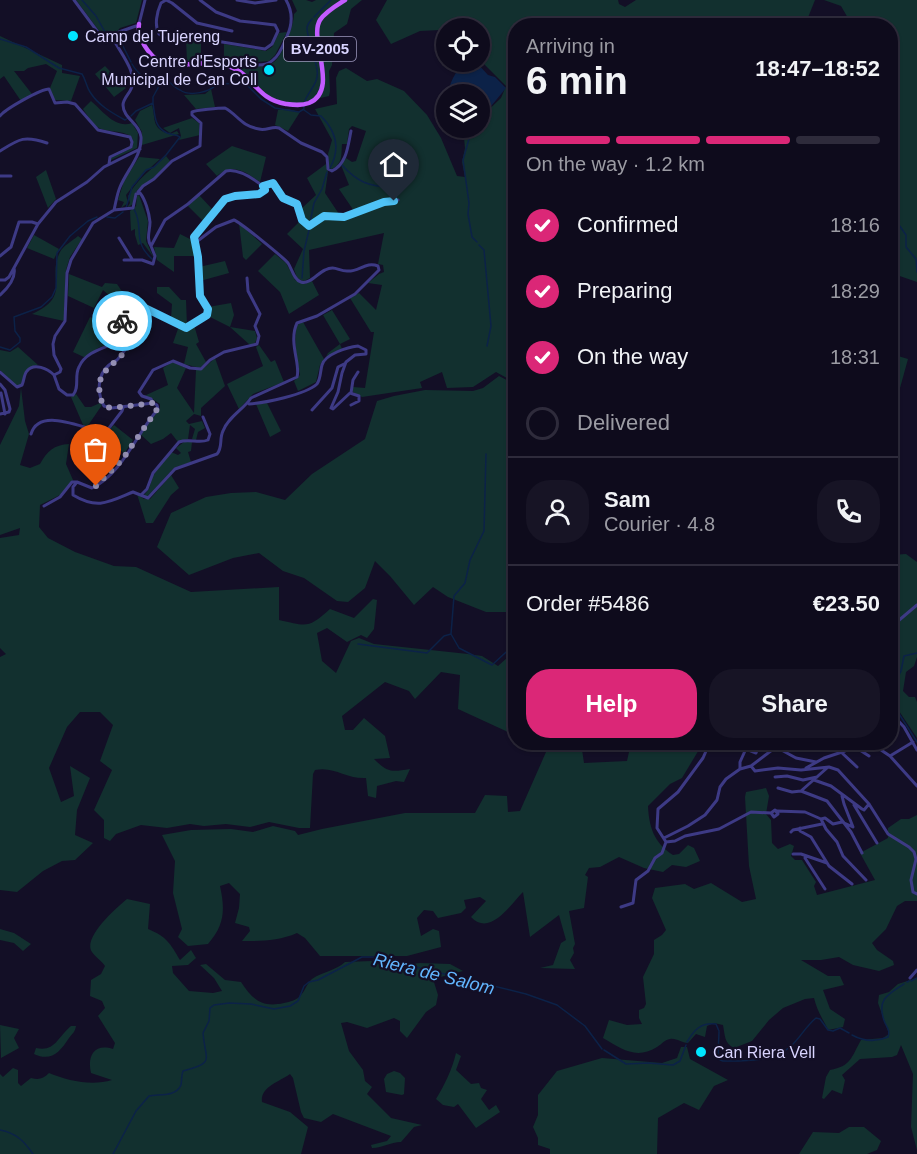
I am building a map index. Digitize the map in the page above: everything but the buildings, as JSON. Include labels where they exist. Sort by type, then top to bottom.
[{"type":"main road","name":"BV-2005","points":[[138,26],[145,46],[161,63],[220,64],[234,68],[248,78],[268,99],[277,103],[306,104],[317,96],[322,80],[322,59],[317,33],[319,22],[345,0]]},
{"type":"street","points":[[74,0],[104,39],[114,41],[132,72],[132,86],[123,106],[140,132],[140,153],[132,162],[120,188],[114,210]]},
{"type":"street","points":[[114,41],[118,33],[138,26],[145,0]]},
{"type":"street","points":[[200,0],[216,12],[245,23],[271,24],[277,28],[278,32],[270,46],[262,49],[214,41],[163,37],[159,34],[156,27],[161,3],[166,0],[197,23],[232,31]]},
{"type":"street","points":[[237,0],[255,3],[276,0]]},
{"type":"street","points":[[198,63],[221,58],[247,64],[273,61],[289,32],[292,21],[286,0]]},
{"type":"street","points":[[0,116],[6,109],[42,89],[49,89],[55,103],[69,102],[78,106],[98,129],[130,137],[132,146],[110,157],[109,164]]},
{"type":"street","points":[[124,260],[132,259],[153,264],[156,256],[148,239],[149,220],[142,196],[145,186],[176,158],[200,146],[201,123],[192,115],[195,110],[225,108],[245,125],[261,130],[275,126],[302,143],[322,152],[327,157],[328,169],[332,171],[347,153],[351,131]]},
{"type":"street","points":[[0,151],[19,139],[47,143]]},
{"type":"street","points":[[0,280],[8,278],[38,224],[61,198],[87,182],[109,164],[140,149]]},
{"type":"street","points":[[151,246],[165,220],[188,204],[226,171],[234,170],[263,186],[273,183],[283,198],[297,204],[302,220],[308,226],[324,216],[344,217],[384,202],[398,200]]},
{"type":"street","points":[[0,176],[10,176]]},
{"type":"street","points":[[54,375],[61,369],[54,355],[53,344],[55,336],[65,321],[67,273],[71,260],[92,225],[114,210],[133,207],[137,193],[148,184]]},
{"type":"street","points":[[153,403],[123,408],[104,406],[99,385],[105,369],[116,361],[131,342],[122,322],[123,317],[141,307],[147,307],[156,314],[186,328],[207,315],[208,309],[200,296],[195,235],[225,199],[261,193],[265,190],[263,186]]},
{"type":"street","points":[[137,193],[141,193],[142,196]]},
{"type":"street","points":[[77,482],[73,487],[73,495],[96,504],[117,501],[133,492],[149,498],[174,470],[217,454],[220,450],[223,430],[238,412],[249,404],[254,395],[293,379],[298,374],[294,350],[297,323],[316,316],[355,294],[378,273],[379,268],[376,264],[365,265],[347,272],[333,267],[306,282],[300,282],[284,258],[241,223],[234,220],[216,227],[195,243]]},
{"type":"street","points":[[0,256],[11,248],[19,223],[38,224]]},
{"type":"street","points":[[119,238],[132,259]]},
{"type":"street","points":[[0,295],[12,282],[14,268]]},
{"type":"street","points":[[44,506],[60,497],[72,482],[92,488],[114,469],[158,409],[151,399],[143,397],[139,392],[153,370],[172,361],[190,368],[201,369],[213,357],[224,352],[257,344],[259,336],[255,326],[260,314],[248,291],[247,278]]},
{"type":"street","points":[[0,373],[18,387],[23,384],[26,373],[30,369],[43,368],[54,375],[61,391],[67,395],[74,395],[77,390],[77,373],[82,362],[100,348],[128,336]]},
{"type":"street","points":[[249,404],[290,396],[312,387],[318,382],[323,363],[328,358],[353,347],[360,346],[366,350],[365,355],[356,354],[338,367],[332,388],[312,410]]},
{"type":"street","points":[[346,362],[331,408],[333,409],[351,393],[358,395],[360,398],[358,401],[351,405]]},
{"type":"street","points":[[351,393],[353,380],[358,372]]},
{"type":"street","points":[[0,384],[9,393]]},
{"type":"street","points":[[1,393],[2,414],[10,409],[5,390]]},
{"type":"street","points":[[31,434],[36,425],[52,419],[106,432],[123,408]]},
{"type":"street","points":[[141,495],[147,489],[152,476],[179,442],[208,440],[210,432],[203,417]]},
{"type":"street","points":[[898,621],[917,605]]},
{"type":"street","points":[[900,723],[917,750]]},
{"type":"street","points":[[890,756],[913,742]]},
{"type":"street","points":[[707,750],[678,792],[658,809],[657,828],[666,840],[676,841],[685,836],[719,830],[751,812],[771,813],[773,817],[776,817],[777,811],[805,812],[821,819],[825,818],[834,824],[842,822],[852,827],[854,826],[842,796]]},
{"type":"street","points":[[740,770],[740,763],[746,750]]},
{"type":"street","points":[[748,750],[754,753],[757,750],[766,754]]},
{"type":"street","points":[[621,907],[633,903],[636,880],[648,871],[654,858],[662,853],[666,840],[710,811],[717,800],[722,784],[740,770],[752,766],[774,750]]},
{"type":"street","points":[[781,750],[792,756],[816,762]]},
{"type":"street","points":[[805,770],[816,762],[845,750]]},
{"type":"street","points":[[860,750],[869,756]]},
{"type":"street","points":[[881,750],[890,756],[917,786]]},
{"type":"street","points":[[841,752],[857,767]]},
{"type":"street","points":[[752,766],[755,771],[774,768],[823,770]]},
{"type":"street","points":[[801,792],[829,767],[841,772],[868,804],[887,833],[909,847],[915,854],[911,885],[913,892],[917,894]]},
{"type":"street","points":[[775,777],[787,776],[803,780],[816,778],[864,810],[868,804]]},
{"type":"street","points":[[778,788],[825,799],[851,832],[862,853]]},
{"type":"street","points":[[854,805],[877,843]]},
{"type":"street","points":[[821,819],[822,824],[837,842],[843,856],[866,880]]},
{"type":"street","points":[[791,832],[822,824]]},
{"type":"street","points":[[800,828],[800,831],[814,841],[827,862],[852,884]]},
{"type":"street","points":[[793,854],[800,853],[827,862]]},
{"type":"street","points":[[806,856],[805,858],[825,889]]},
{"type":"street","points":[[910,978],[917,970]]},
{"type":"green space","points":[[76,0],[142,0],[136,23],[120,28],[108,38],[103,36]]},
{"type":"green space","points":[[292,0],[312,2],[316,0],[362,0],[351,9],[347,24],[334,33],[332,65],[329,71],[329,96],[295,104],[273,100],[240,69],[239,65],[249,68],[250,65],[268,65],[274,62],[287,40],[294,14],[297,11]]},
{"type":"green space","points":[[387,0],[618,0],[619,4],[625,7],[636,0],[815,0],[808,18],[508,18],[508,379],[496,372],[473,387],[447,388],[442,372],[420,382],[422,388],[362,397],[353,392],[353,387],[365,388],[374,332],[371,332],[350,298],[359,293],[376,310],[382,285],[368,283],[384,272],[383,265],[378,264],[384,233],[309,250],[310,278],[304,281],[297,277],[294,269],[303,249],[287,234],[303,218],[301,209],[316,195],[307,178],[326,164],[328,172],[325,193],[341,217],[354,211],[339,189],[349,185],[341,165],[346,158],[352,162],[356,161],[366,131],[352,126],[349,129],[347,144],[342,144],[340,161],[336,167],[329,168],[328,154],[332,140],[315,109],[337,104],[336,78],[339,71],[346,68],[367,81],[377,79],[404,91],[427,115],[436,130],[436,138],[441,138],[457,176],[465,177],[462,162],[465,148],[464,138],[490,138],[490,108],[501,98],[506,86],[490,70],[490,18],[436,18],[436,30],[420,31],[391,44],[376,20]]},
{"type":"green space","points":[[824,0],[917,0],[917,282],[898,275],[898,18],[848,18],[841,6]]},
{"type":"green space","points":[[287,32],[275,55],[269,61],[243,63],[224,57],[224,44],[266,51],[272,47],[279,33]]},
{"type":"green space","points":[[0,36],[62,65],[62,73],[80,76],[71,101],[54,100],[50,88],[57,71],[46,64],[24,71],[14,71],[32,94],[21,101],[4,76],[0,79]]},
{"type":"green space","points":[[186,40],[201,42],[201,60],[187,61]]},
{"type":"green space","points":[[105,66],[126,88],[114,97],[95,74]]},
{"type":"green space","points":[[211,89],[215,107],[196,109],[184,95],[205,94]]},
{"type":"green space","points":[[91,101],[120,124],[132,123],[138,133],[137,148],[111,160],[132,148],[133,142],[128,134],[104,130],[95,125],[83,109]]},
{"type":"green space","points":[[152,105],[157,126],[164,132],[170,134],[177,131],[179,134],[142,145],[142,132],[135,120],[140,111]]},
{"type":"green space","points":[[288,109],[300,112],[288,131],[275,125],[278,110]]},
{"type":"green space","points":[[192,118],[199,123],[200,135],[179,140],[181,136],[179,128],[170,133],[163,128]]},
{"type":"green space","points":[[232,146],[266,157],[260,182],[244,172],[233,169],[217,176],[206,164]]},
{"type":"green space","points":[[166,156],[170,161],[155,177],[139,188],[133,204],[127,208],[130,203],[128,196],[136,184]]},
{"type":"green space","points":[[139,157],[160,159],[140,177],[126,195],[128,203],[121,208],[124,202],[118,200],[124,181]]},
{"type":"green space","points":[[46,170],[56,199],[48,208],[36,177]]},
{"type":"green space","points":[[139,195],[148,221],[146,241],[154,258],[143,243],[138,245],[135,229],[131,231],[130,211],[136,206]]},
{"type":"green space","points":[[199,195],[213,210],[205,223],[188,206]]},
{"type":"green space","points":[[239,223],[262,244],[246,260],[243,257]]},
{"type":"green space","points":[[180,234],[192,240],[196,256],[174,256],[174,272],[157,260],[154,247],[174,248]]},
{"type":"green space","points":[[34,235],[59,249],[54,259],[27,248]]},
{"type":"green space","points":[[78,236],[82,239],[70,257],[66,270],[64,321],[32,314],[52,300],[56,286],[56,262],[60,252]]},
{"type":"green space","points":[[275,254],[286,263],[295,280],[305,284],[312,281],[319,295],[289,314],[280,292],[258,271]]},
{"type":"green space","points":[[225,261],[229,273],[200,281],[199,267]]},
{"type":"green space","points":[[69,274],[102,287],[105,283],[117,284],[134,309],[128,312],[103,290],[94,308],[68,296]]},
{"type":"green space","points":[[157,287],[169,287],[181,300],[186,300],[187,326],[171,318],[172,304],[157,293]]},
{"type":"green space","points":[[231,303],[234,315],[230,327],[208,316],[208,307]]},
{"type":"green space","points":[[332,310],[350,339],[340,344],[323,315]]},
{"type":"green space","points":[[90,317],[125,330],[126,333],[121,339],[98,348],[86,358],[73,352]]},
{"type":"green space","points":[[303,322],[324,359],[320,365],[316,382],[298,391],[294,381],[300,375],[295,338],[297,325]]},
{"type":"green space","points":[[194,325],[199,342],[196,344],[206,362],[200,368],[184,364],[188,347],[173,343],[179,326],[188,329]]},
{"type":"green space","points":[[230,327],[255,331],[257,338],[255,343],[250,345]]},
{"type":"green space","points":[[340,344],[342,349],[326,357],[328,353]]},
{"type":"green space","points":[[259,345],[271,362],[275,360],[284,382],[253,394],[239,409],[227,384],[263,366],[256,347]]},
{"type":"green space","points":[[18,347],[38,365],[27,370],[20,386],[15,385],[0,370],[0,350],[10,352]]},
{"type":"green space","points":[[898,356],[908,359],[898,391]]},
{"type":"green space","points":[[215,358],[225,386],[201,408],[201,416],[194,414],[186,421],[189,424],[202,421],[205,428],[198,432],[196,440],[192,439],[195,429],[190,425],[188,439],[178,442],[171,433],[151,444],[140,434],[160,408],[160,404],[144,396],[168,385],[163,368],[172,362],[186,368],[177,388],[194,413],[196,370],[203,369]]},
{"type":"green space","points":[[499,376],[508,381],[508,612],[486,612],[448,597],[433,587],[414,605],[375,561],[365,588],[348,602],[337,601],[304,578],[283,571],[259,553],[233,558],[189,575],[157,547],[171,513],[206,497],[256,492],[285,500],[312,474],[365,439],[377,401],[425,390],[473,391],[483,388]]},
{"type":"green space","points":[[21,388],[29,434],[20,465],[30,468],[40,464],[52,449],[69,444],[66,464],[73,480],[60,495],[40,505],[39,527],[48,538],[75,552],[114,566],[136,567],[191,592],[279,587],[279,620],[296,624],[312,623],[330,609],[354,618],[373,599],[377,600],[374,629],[367,638],[361,635],[347,642],[327,628],[317,633],[322,661],[336,673],[351,641],[359,638],[374,644],[482,656],[498,666],[508,657],[508,732],[458,709],[460,675],[441,672],[415,699],[409,691],[385,682],[342,716],[345,730],[353,730],[364,718],[385,736],[390,758],[374,759],[390,770],[410,769],[404,782],[396,781],[377,786],[376,798],[368,796],[366,778],[352,777],[322,769],[315,770],[310,828],[269,822],[250,827],[226,824],[204,826],[190,824],[167,828],[141,825],[116,834],[110,841],[104,838],[104,820],[94,810],[112,770],[100,761],[113,725],[100,712],[80,712],[67,727],[49,768],[61,802],[74,796],[70,766],[90,778],[77,810],[75,835],[93,843],[75,860],[62,861],[43,871],[17,892],[0,890],[0,657],[6,654],[0,648],[0,538],[19,535],[20,528],[0,535],[0,445],[19,406]]},
{"type":"green space","points":[[76,394],[85,407],[100,403],[102,405],[87,427],[84,427],[71,397]]},
{"type":"green space","points":[[267,403],[281,431],[270,437],[256,404]]},
{"type":"green space","points":[[114,425],[133,440],[124,454],[106,433]]},
{"type":"green space","points":[[84,429],[104,434],[88,458],[81,457]]},
{"type":"green space","points":[[184,442],[192,442],[191,451],[188,452],[191,462],[174,468],[147,497],[144,495],[149,489],[153,475],[171,452],[178,455],[181,453],[176,448]]},
{"type":"green space","points":[[171,475],[179,488],[171,495],[153,523],[146,523],[137,494],[144,499],[150,499]]},
{"type":"green space","points":[[906,554],[917,562],[917,657],[914,666],[906,672],[903,691],[909,697],[915,697],[917,702],[917,738],[898,710],[898,555]]},
{"type":"green space","points":[[547,750],[582,750],[584,763],[627,761],[629,750],[699,750],[682,778],[670,784],[648,806],[651,828],[661,845],[673,855],[679,854],[688,845],[694,848],[700,861],[686,867],[672,865],[663,872],[644,868],[619,857],[600,867],[589,868],[585,875],[588,877],[584,908],[569,911],[575,944],[570,960],[575,969],[540,968],[553,965],[561,943],[566,940],[559,915],[530,937],[523,892],[499,917],[485,923],[478,922],[471,917],[486,901],[480,897],[464,900],[466,908],[461,913],[438,918],[433,911],[424,910],[417,918],[421,936],[433,929],[439,931],[441,947],[407,956],[320,956],[305,938],[297,933],[277,939],[242,941],[250,931],[249,927],[235,923],[240,894],[229,883],[220,886],[223,902],[221,923],[208,944],[188,946],[178,937],[182,929],[173,893],[175,861],[162,835],[191,830],[231,829],[253,832],[273,826],[295,831],[298,835],[405,813],[475,813],[485,795],[507,796],[508,812],[520,811]]},
{"type":"green space","points":[[766,788],[769,796],[766,814],[771,820],[772,843],[778,849],[790,844],[794,846],[791,856],[795,860],[802,860],[816,882],[814,886],[817,895],[875,880],[860,853],[888,838],[888,828],[901,819],[909,819],[917,815],[917,901],[905,901],[897,906],[886,929],[872,943],[877,950],[893,961],[894,965],[879,971],[853,965],[839,957],[801,960],[828,976],[840,976],[844,985],[823,990],[830,1009],[845,1019],[843,1027],[828,1030],[814,998],[805,999],[783,1008],[769,1020],[752,1041],[734,1048],[727,1041],[723,1025],[714,1023],[707,1026],[705,1037],[696,1034],[688,1043],[675,1039],[668,1040],[642,1053],[629,1052],[603,1038],[609,1020],[627,1025],[642,1024],[639,1010],[646,1004],[643,977],[654,954],[654,940],[666,930],[652,898],[655,888],[685,884],[694,889],[711,883],[742,902],[756,899],[749,866],[745,797],[746,792]]},
{"type":"green space","points":[[127,899],[150,904],[148,929],[167,941],[180,960],[191,950],[196,958],[188,965],[172,966],[173,973],[189,991],[213,993],[222,991],[214,978],[200,965],[206,964],[225,980],[241,982],[254,998],[270,1004],[286,1003],[299,997],[312,979],[345,962],[372,961],[388,967],[420,963],[450,964],[463,971],[433,979],[438,995],[436,1005],[426,1012],[407,1038],[400,1031],[400,1021],[394,1018],[367,1028],[347,1022],[341,1023],[349,1051],[363,1070],[365,1081],[372,1087],[367,1094],[391,1118],[422,1125],[414,1127],[401,1142],[372,1148],[371,1145],[387,1141],[391,1136],[333,1114],[321,1122],[304,1118],[290,1074],[264,1092],[262,1102],[290,1112],[308,1127],[301,1154],[0,1154],[0,1074],[3,1077],[13,1068],[18,1070],[18,1083],[21,1086],[31,1078],[45,1077],[49,1073],[80,1082],[96,1083],[112,1080],[91,1073],[90,1067],[93,1052],[101,1048],[113,1049],[115,1043],[98,1016],[105,1008],[102,1001],[90,996],[91,980],[101,974],[105,966],[93,954],[90,946],[102,923]]},
{"type":"green space","points":[[0,929],[14,933],[31,944],[23,951],[14,943],[0,940]]},
{"type":"green space","points":[[917,978],[917,1150],[911,1127],[913,1074],[901,1045],[897,1055],[892,1057],[860,1059],[842,1075],[845,1080],[842,1094],[832,1090],[824,1099],[822,1098],[826,1077],[830,1070],[846,1063],[861,1040],[883,1038],[889,1034],[878,1003],[879,995],[889,992],[898,984]]},
{"type":"green space","points":[[0,1025],[19,1029],[14,1038],[19,1048],[1,1058]]},
{"type":"green space","points":[[71,1026],[76,1026],[62,1048],[50,1056],[34,1054],[36,1048],[52,1046]]},
{"type":"green space","points":[[681,1047],[687,1047],[690,1059],[728,1080],[714,1086],[699,1110],[684,1103],[658,1118],[657,1154],[550,1154],[550,1149],[538,1145],[538,1138],[533,1127],[538,1115],[538,1095],[557,1071],[602,1058],[662,1063],[677,1058]]},
{"type":"green space","points":[[456,1053],[461,1056],[456,1070],[471,1084],[479,1083],[481,1088],[487,1090],[481,1099],[489,1110],[496,1105],[500,1112],[476,1128],[458,1104],[454,1107],[443,1105],[436,1099],[448,1077]]},
{"type":"green space","points":[[394,1071],[405,1078],[402,1095],[386,1092],[384,1079],[387,1074]]},
{"type":"green space","points":[[849,1127],[864,1127],[881,1141],[877,1150],[867,1154],[799,1154],[813,1132],[839,1133]]},
{"type":"water","points":[[457,72],[485,72],[495,77],[506,88],[490,107],[490,84],[450,84]]},
{"type":"waterway","points":[[82,0],[96,16],[105,32],[112,36]]},
{"type":"waterway","points":[[314,17],[331,0]]},
{"type":"waterway","points":[[132,64],[143,77],[158,86],[168,81],[184,92],[200,93],[217,84],[245,83],[261,99],[275,108],[299,112],[304,109],[304,104],[317,76],[307,31],[312,19]]},
{"type":"waterway","points":[[119,38],[131,62]]},
{"type":"waterway","points":[[0,39],[26,47],[59,68],[82,74],[97,101],[125,120],[128,118]]},
{"type":"waterway","points":[[131,116],[153,103],[153,97],[159,86]]},
{"type":"waterway","points":[[126,208],[132,187],[146,170],[154,167],[166,155],[180,137],[167,133],[160,127],[156,120],[153,103]]},
{"type":"waterway","points":[[304,110],[311,115],[321,116],[333,134],[336,147],[330,168]]},
{"type":"waterway","points":[[469,138],[463,160],[469,203],[468,214],[472,237],[477,242]]},
{"type":"waterway","points":[[342,165],[353,176],[364,182],[393,188]]},
{"type":"waterway","points":[[310,223],[314,203],[322,189],[327,172]]},
{"type":"waterway","points":[[134,209],[142,246],[152,259]]},
{"type":"waterway","points":[[107,217],[115,218],[123,212]]},
{"type":"waterway","points":[[0,347],[10,350],[20,342],[15,331],[14,317],[41,307],[52,297],[56,288],[57,253],[70,236],[88,221],[97,217]]},
{"type":"waterway","points":[[898,218],[899,225],[906,235],[906,247],[916,259],[917,272]]},
{"type":"waterway","points":[[302,278],[304,251],[309,230]]},
{"type":"waterway","points":[[479,245],[484,250],[491,326],[487,346]]},
{"type":"waterway","points":[[451,634],[454,596],[465,583],[470,560],[484,531],[486,454]]},
{"type":"waterway","points":[[358,644],[427,653],[444,636],[451,634],[459,648],[492,665],[508,650]]},
{"type":"waterway","points":[[898,677],[904,656],[917,653]]},
{"type":"waterway","points":[[898,712],[917,742]]},
{"type":"waterway","name":"Riera de Salom","points":[[113,1154],[136,1111],[149,1096],[175,1092],[181,1085],[183,1071],[204,1063],[206,1055],[203,1033],[209,1021],[210,1008],[214,1005],[229,1003],[251,1004],[274,1009],[290,1006],[298,1001],[304,986],[309,982],[318,980],[362,957],[375,957],[526,994],[557,1005],[585,1026],[602,1049]]},
{"type":"waterway","name":"Riera de Salom","points":[[911,981],[917,978]]},
{"type":"waterway","name":"Riera de Salom","points":[[852,1035],[870,1040],[888,1037],[889,1033],[882,1015],[882,1004],[888,995],[904,984]]},
{"type":"waterway","name":"Riera de Salom","points":[[719,1032],[718,1056],[723,1061],[759,1060],[776,1055],[791,1046],[816,1018],[820,1019],[828,1030],[833,1031],[840,1028],[849,1033]]},
{"type":"waterway","name":"Riera de Salom","points":[[687,1042],[695,1031],[706,1024],[716,1024],[719,1031]]},
{"type":"waterway","name":"Riera de Salom","points":[[604,1050],[626,1064],[673,1065],[680,1061],[686,1045]]},
{"type":"waterway","name":"Riera de Salom","points":[[0,1130],[19,1138],[33,1154]]},
{"type":"way so far","points":[[96,486],[122,460],[158,408],[153,403],[123,408],[107,407],[102,403],[99,385],[105,369],[120,357],[131,341],[122,321]]},
{"type":"place","name":"Camp del Tujereng","points":[[73,36]]},
{"type":"place","name":"Centre d'Esports Municipal de Can Coll","points":[[269,70]]},
{"type":"place","name":"Can Riera Vell","points":[[701,1052]]},
{"type":"route","points":[[122,321],[125,315],[143,307],[186,328],[197,319],[207,315],[208,309],[200,296],[198,257],[194,237],[209,220],[217,206],[228,197],[259,194],[265,190],[263,186],[273,183],[283,198],[297,204],[302,220],[308,226],[324,216],[344,217],[384,202],[394,201]]}]
